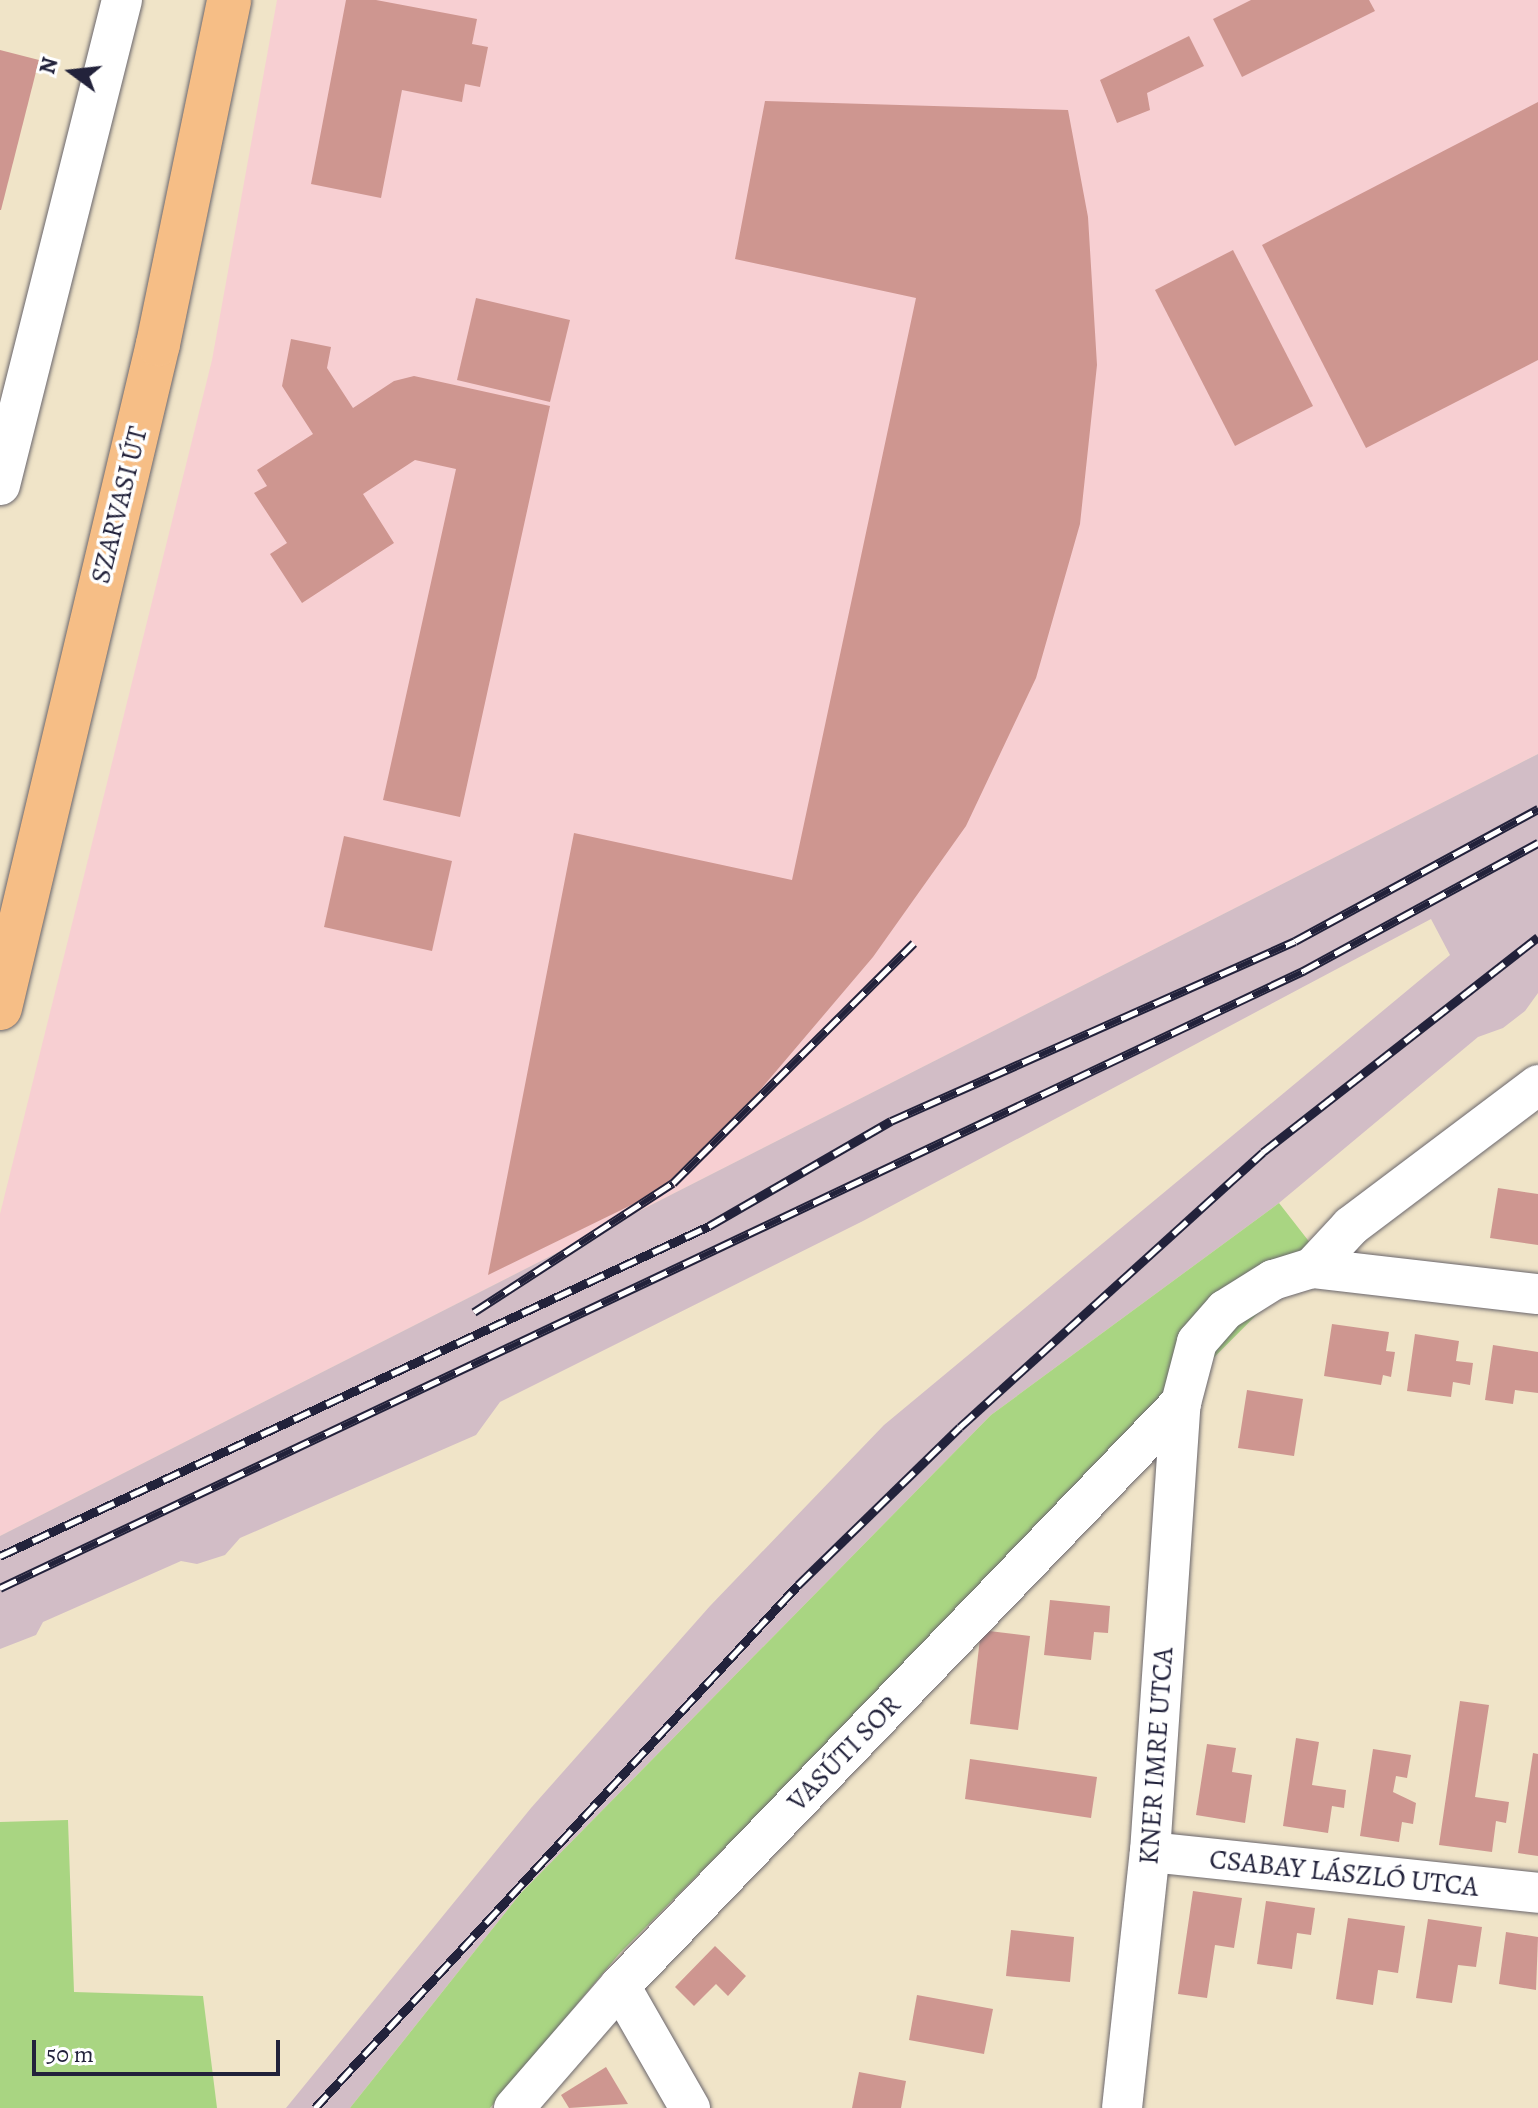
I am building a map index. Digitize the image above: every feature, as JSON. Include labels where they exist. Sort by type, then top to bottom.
[{"type":"main road","name":"SZARVASI ÚT","points":[[0,1008],[158,344],[229,0]]},
{"type":"street","points":[[0,485],[122,0]]},
{"type":"street","points":[[1312,1268],[1351,1226],[1538,1085]]},
{"type":"street","points":[[1312,1268],[1538,1294]]},
{"type":"street","name":"KNER IMRE UTCA","points":[[1122,2108],[1150,1852],[1181,1403],[1197,1342],[1225,1310],[1273,1280],[1312,1268]]},
{"type":"street","name":"VASÚTI SOR","points":[[514,2108],[620,1986],[1181,1403]]},
{"type":"street","name":"CSABAY LÁSZLÓ UTCA","points":[[1150,1852],[1538,1893]]},
{"type":"street","points":[[620,1986],[690,2108]]},
{"type":"shaded area","points":[[277,0],[1538,0],[1538,754],[0,1536],[0,1214],[212,360]]},
{"type":"shaded area","points":[[1538,754],[1538,993],[1525,1011],[1503,1028],[1478,1037],[1279,1203],[991,1415],[521,1893],[350,2108],[286,2108],[531,1808],[710,1606],[884,1425],[1450,955],[1431,919],[863,1221],[500,1402],[476,1435],[240,1538],[225,1555],[197,1564],[181,1561],[43,1622],[36,1635],[0,1649],[0,1536]]},
{"type":"green space","points":[[1279,1203],[1318,1253],[619,1954],[490,2108],[350,2108],[521,1893],[991,1415]]},
{"type":"green space","points":[[68,1820],[74,1992],[203,1996],[217,2108],[0,2108],[0,1822]]},
{"type":"building","points":[[346,0],[376,0],[477,19],[472,44],[488,47],[480,87],[465,84],[462,102],[402,90],[381,198],[311,184]]},
{"type":"building","points":[[1251,0],[1369,0],[1375,11],[1242,77],[1213,19]]},
{"type":"building","points":[[1189,36],[1204,66],[1147,93],[1150,110],[1117,123],[1100,80]]},
{"type":"building","points":[[0,50],[39,60],[1,210],[0,210]]},
{"type":"building","points":[[765,101],[1068,110],[1088,217],[1097,365],[1080,524],[1036,678],[966,826],[873,957],[750,1102],[658,1192],[488,1275],[574,833],[792,880],[916,298],[735,259]]},
{"type":"building","points":[[1538,102],[1538,360],[1366,448],[1262,245]]},
{"type":"building","points":[[1233,250],[1313,406],[1235,446],[1155,290]]},
{"type":"building","points":[[476,298],[570,320],[550,402],[457,380]]},
{"type":"building","points":[[291,339],[331,347],[327,368],[353,408],[394,381],[414,376],[550,406],[460,817],[383,800],[456,469],[415,460],[363,494],[394,543],[302,603],[270,554],[287,543],[254,493],[267,486],[257,470],[313,434],[282,386]]},
{"type":"building","points":[[344,836],[452,861],[432,951],[324,927]]},
{"type":"building","points":[[1498,1188],[1538,1194],[1538,1245],[1490,1238]]},
{"type":"building","points":[[1332,1324],[1389,1332],[1386,1351],[1395,1352],[1391,1377],[1383,1375],[1381,1385],[1324,1376]]},
{"type":"building","points":[[1415,1334],[1459,1341],[1456,1361],[1473,1363],[1470,1385],[1453,1382],[1451,1397],[1407,1391]]},
{"type":"building","points":[[1493,1345],[1538,1352],[1538,1393],[1515,1390],[1513,1404],[1485,1400]]},
{"type":"building","points":[[1247,1390],[1303,1399],[1294,1456],[1238,1448]]},
{"type":"building","points":[[1050,1600],[1110,1606],[1108,1633],[1094,1632],[1091,1660],[1044,1655]]},
{"type":"building","points":[[981,1630],[1030,1636],[1018,1730],[970,1724]]},
{"type":"building","points":[[1460,1701],[1489,1705],[1475,1797],[1509,1802],[1506,1823],[1496,1821],[1492,1852],[1439,1845]]},
{"type":"building","points":[[1296,1738],[1319,1742],[1312,1785],[1346,1790],[1344,1808],[1332,1806],[1328,1833],[1283,1826]]},
{"type":"building","points":[[1207,1744],[1236,1748],[1232,1772],[1252,1775],[1245,1823],[1196,1815]]},
{"type":"building","points":[[1373,1749],[1411,1755],[1407,1778],[1396,1776],[1393,1792],[1416,1803],[1413,1824],[1402,1822],[1399,1842],[1360,1836]]},
{"type":"building","points":[[1533,1753],[1538,1754],[1538,1856],[1518,1853]]},
{"type":"building","points":[[970,1759],[1097,1777],[1091,1818],[965,1799]]},
{"type":"building","points":[[1193,1891],[1242,1898],[1234,1948],[1215,1945],[1207,1998],[1178,1994]]},
{"type":"building","points":[[1266,1901],[1315,1908],[1311,1935],[1297,1933],[1292,1969],[1257,1964]]},
{"type":"building","points":[[1348,1918],[1405,1926],[1398,1973],[1378,1970],[1373,2005],[1336,1999]]},
{"type":"building","points":[[1428,1919],[1482,1927],[1476,1967],[1458,1965],[1452,2003],[1416,1998]]},
{"type":"building","points":[[1011,1930],[1074,1937],[1070,1982],[1006,1976]]},
{"type":"building","points":[[1506,1932],[1538,1937],[1536,1990],[1499,1984]]},
{"type":"building","points":[[715,1946],[746,1976],[728,1996],[716,1984],[694,2006],[675,1987]]},
{"type":"building","points":[[917,1995],[993,2009],[984,2054],[909,2040]]},
{"type":"building","points":[[606,2067],[628,2104],[569,2108],[561,2095]]},
{"type":"building","points":[[859,2072],[906,2081],[901,2108],[852,2108]]},
{"type":"railway","points":[[0,1556],[709,1226],[891,1121],[1295,941],[1538,809]]},
{"type":"railway","points":[[0,1588],[1303,971],[1538,843]]},
{"type":"railway","points":[[315,2108],[798,1585],[960,1427],[1263,1152],[1538,937]]},
{"type":"railway","points":[[474,1312],[673,1183],[914,943]]}]
